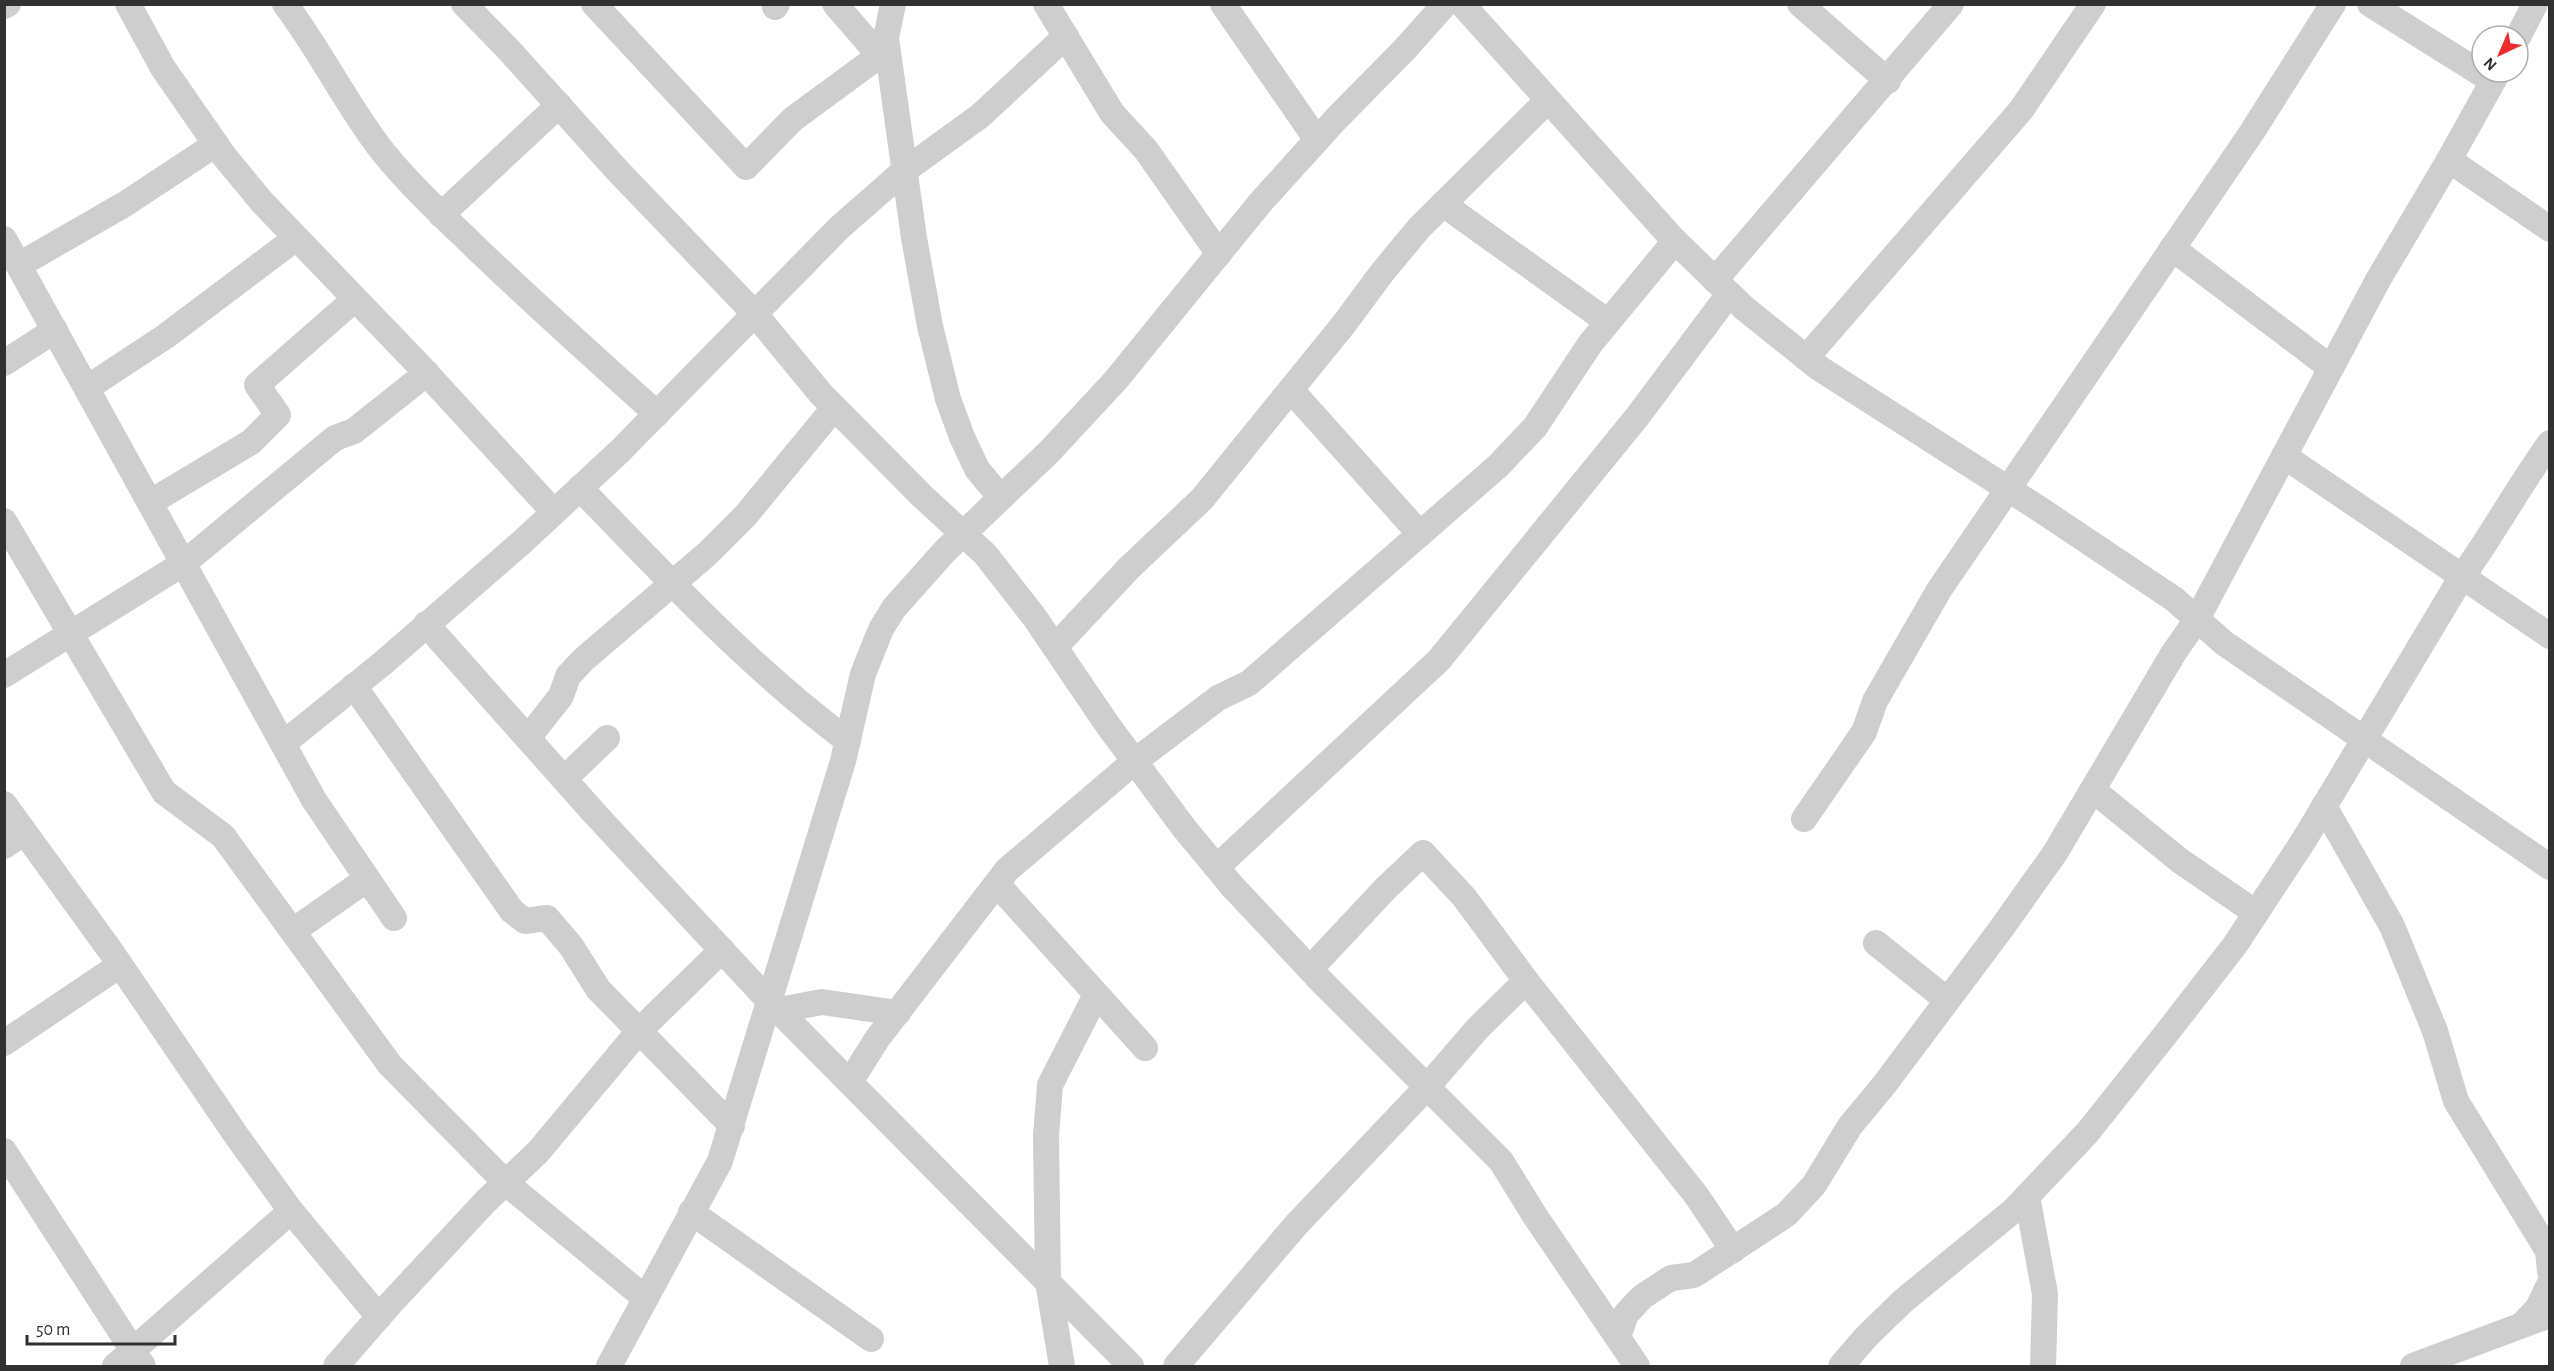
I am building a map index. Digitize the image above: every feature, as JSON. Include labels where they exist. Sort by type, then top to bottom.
[{"type":"street","points":[[128,4],[162,68],[216,144],[262,202],[426,373],[554,512]]},
{"type":"street","points":[[285,4],[309,35],[342,94],[384,153],[441,215],[507,279],[657,414]]},
{"type":"street","points":[[464,4],[616,170],[755,314],[834,408],[992,563],[1184,828],[1216,867],[1310,969],[1501,1161],[1638,1366]]},
{"type":"street","points":[[594,4],[746,167],[793,119],[883,53]]},
{"type":"street","points":[[835,4],[883,53]]},
{"type":"street","points":[[893,4],[883,53],[930,326],[948,399],[962,437],[977,469],[1000,497]]},
{"type":"street","points":[[1046,4],[1112,113],[1146,150],[1219,254]]},
{"type":"street","points":[[1223,4],[1317,140]]},
{"type":"street","points":[[609,1366],[720,1161],[775,1006],[848,741],[863,674],[881,629],[894,608],[963,533],[1049,452],[1114,381],[1317,140],[1406,49],[1445,4]]},
{"type":"street","points":[[1462,4],[1675,241],[1744,309],[1806,358],[1863,397],[2007,488],[2174,599],[2224,643],[2550,867]]},
{"type":"street","points":[[1800,4],[1888,81]]},
{"type":"street","points":[[1216,867],[1439,660],[1637,417],[1722,287],[1952,4]]},
{"type":"street","points":[[1806,358],[2021,110],[2093,4]]},
{"type":"street","points":[[1804,819],[1864,732],[1875,701],[1939,590],[2252,132],[2333,4]]},
{"type":"street","points":[[2370,4],[2470,61]]},
{"type":"street","points":[[2525,24],[2535,4]]},
{"type":"street","points":[[284,742],[354,686],[554,512],[657,414],[840,227],[904,171],[980,116],[1066,36]]},
{"type":"street","points":[[1618,1337],[1626,1314],[1642,1297],[1671,1278],[1694,1275],[1733,1250],[1787,1214],[1814,1185],[1850,1126],[1947,1000],[2055,853],[2196,618],[2378,280],[2492,84]]},
{"type":"street","points":[[1055,647],[1129,568],[1202,499],[1419,228],[1548,100]]},
{"type":"street","points":[[441,215],[558,105]]},
{"type":"street","points":[[19,265],[126,204],[216,144]]},
{"type":"street","points":[[2449,160],[2550,229]]},
{"type":"street","points":[[1443,204],[1608,322]]},
{"type":"street","points":[[87,388],[166,336],[296,238]]},
{"type":"street","points":[[4,239],[314,800],[393,918]]},
{"type":"street","points":[[850,1082],[877,1040],[1007,870],[1135,761],[1218,698],[1249,683],[1498,466],[1535,427],[1590,344],[1675,241]]},
{"type":"street","points":[[2172,249],[2331,368]]},
{"type":"street","points":[[151,502],[251,442],[278,415],[257,385],[355,299]]},
{"type":"street","points":[[4,363],[55,330]]},
{"type":"street","points":[[4,675],[184,563],[335,438],[354,431],[426,373]]},
{"type":"street","points":[[1291,390],[1420,534]]},
{"type":"street","points":[[528,738],[561,696],[568,676],[584,659],[707,554],[746,515],[834,408]]},
{"type":"street","points":[[1841,1366],[1903,1300],[1970,1248],[2027,1196],[2087,1133],[2235,945],[2324,806],[2461,578],[2550,444]]},
{"type":"street","points":[[2284,456],[2461,578],[2550,636]]},
{"type":"street","points":[[580,488],[673,583],[811,714],[848,741]]},
{"type":"street","points":[[4,520],[164,792],[223,836],[390,1065],[506,1183],[645,1298]]},
{"type":"street","points":[[426,624],[564,779],[775,1006],[1131,1366]]},
{"type":"street","points":[[354,686],[512,910],[525,921],[547,918],[571,946],[598,989],[732,1126]]},
{"type":"street","points":[[564,779],[607,738]]},
{"type":"street","points":[[2093,790],[2179,860],[2256,913]]},
{"type":"street","points":[[4,804],[14,839],[120,965],[291,1211],[379,1317]]},
{"type":"street","points":[[2324,806],[2392,926],[2435,1031],[2456,1101],[2549,1258]]},
{"type":"street","points":[[1310,969],[1386,888],[1423,853],[1464,897],[1526,981],[1696,1195],[1733,1250]]},
{"type":"street","points":[[293,931],[367,879]]},
{"type":"street","points":[[996,884],[1144,1048]]},
{"type":"street","points":[[1876,943],[1947,1000]]},
{"type":"street","points":[[336,1366],[379,1317],[538,1152],[639,1031],[722,950]]},
{"type":"street","points":[[4,1042],[32,1026],[120,965]]},
{"type":"street","points":[[1176,1366],[1296,1225],[1427,1087],[1478,1028],[1526,981]]},
{"type":"street","points":[[1062,1366],[1048,1282],[1046,1136],[1050,1085],[1096,995]]},
{"type":"street","points":[[775,1006],[822,1002],[898,1013]]},
{"type":"street","points":[[4,1151],[131,1361],[291,1211]]},
{"type":"street","points":[[2027,1196],[2045,1294],[2043,1366]]},
{"type":"street","points":[[691,1212],[871,1339]]},
{"type":"street","points":[[2520,1327],[2538,1308],[2550,1283]]},
{"type":"street","points":[[2413,1366],[2550,1315]]}]
